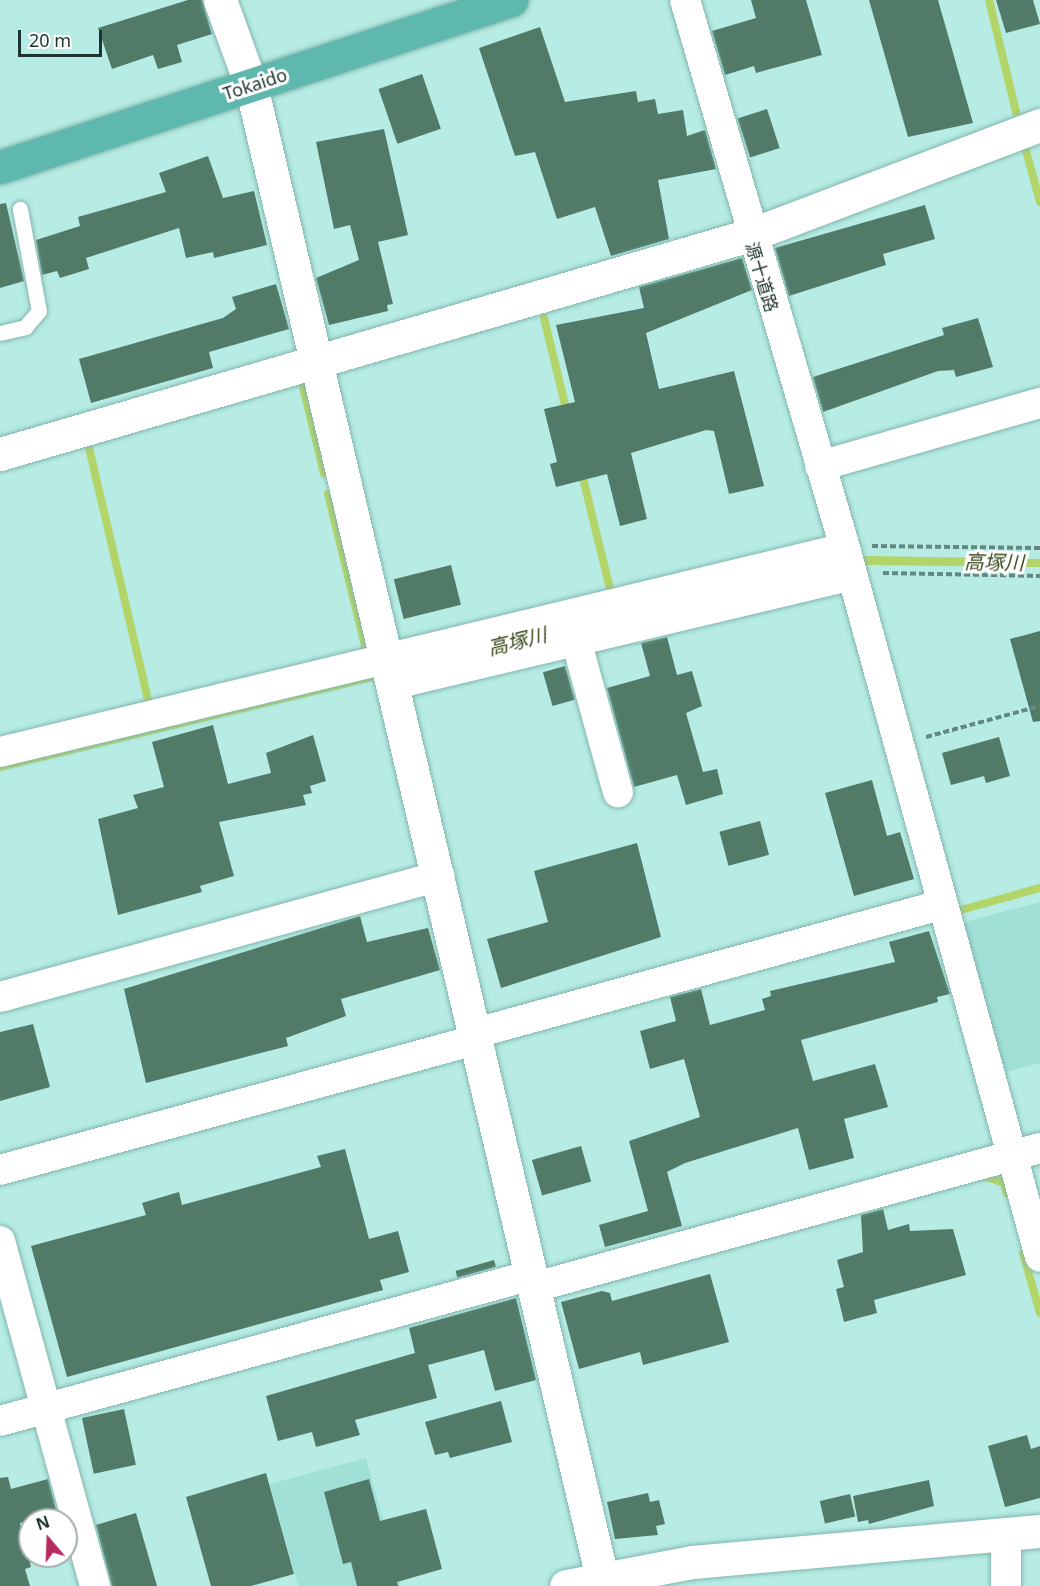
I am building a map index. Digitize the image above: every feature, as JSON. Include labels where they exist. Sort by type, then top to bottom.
[{"type":"highway","name":"Tokaido","points":[[0,167],[511,0]]},
{"type":"street","points":[[220,0],[251,85],[392,671],[603,1581]]},
{"type":"street","name":"源十道路","points":[[685,0],[750,235],[848,561],[943,904],[1026,1152],[1040,1257]]},
{"type":"street","points":[[0,454],[750,235],[1040,125]]},
{"type":"street","points":[[820,466],[1040,403]]},
{"type":"street","points":[[392,671],[576,640],[848,561]]},
{"type":"street","points":[[0,752],[392,671],[848,561]]},
{"type":"street","points":[[576,640],[618,792]]},
{"type":"street","points":[[0,997],[440,876]]},
{"type":"street","points":[[0,1170],[943,904]]},
{"type":"street","points":[[0,1421],[1026,1152]]},
{"type":"street","points":[[0,1240],[95,1586]]},
{"type":"street","points":[[566,1586],[603,1581],[692,1562],[1040,1531]]},
{"type":"street","points":[[1006,1534],[1006,1586]]},
{"type":"lane","points":[[0,333],[25,327],[39,311],[20,209]]},
{"type":"path","points":[[848,561],[1040,548]]},
{"type":"path","points":[[848,561],[1040,576]]},
{"type":"path","points":[[899,745],[1040,706]]},
{"type":"shaded area","points":[[1040,902],[1040,1063],[1002,1073],[961,923]]},
{"type":"shaded area","points":[[366,1458],[401,1586],[298,1586],[270,1484]]},
{"type":"water","name":"高塚川","points":[[868,556],[1040,559],[1040,567],[868,565],[831,570],[0,771],[0,763],[829,561]]},
{"type":"building","points":[[188,0],[202,0],[212,34],[177,45],[182,62],[158,69],[153,55],[112,69],[98,28]]},
{"type":"building","points":[[751,0],[806,0],[822,55],[756,73],[754,66],[725,75],[712,31],[756,18]]},
{"type":"building","points":[[869,0],[938,0],[973,123],[908,137]]},
{"type":"building","points":[[996,0],[1033,0],[1040,24],[1006,33]]},
{"type":"building","points":[[540,27],[565,102],[636,91],[638,102],[655,99],[658,114],[683,110],[687,136],[705,130],[716,169],[658,180],[669,239],[611,256],[595,207],[557,219],[535,152],[515,156],[479,48]]},
{"type":"building","points":[[422,74],[441,129],[397,144],[379,89]]},
{"type":"building","points":[[767,109],[780,148],[750,158],[738,119]]},
{"type":"building","points":[[384,129],[408,235],[378,242],[393,304],[387,305],[388,311],[329,325],[316,278],[359,260],[350,225],[334,229],[316,142]]},
{"type":"building","points":[[208,156],[223,198],[254,191],[267,245],[214,258],[213,252],[186,258],[179,228],[86,258],[89,269],[60,278],[57,271],[42,275],[36,240],[80,226],[78,217],[166,192],[159,173]]},
{"type":"building","points":[[6,203],[24,281],[0,288],[0,204]]},
{"type":"building","points":[[925,205],[935,239],[883,254],[886,265],[789,296],[775,248]]},
{"type":"building","points":[[742,258],[752,290],[646,333],[659,389],[734,371],[764,486],[729,494],[714,431],[706,430],[631,453],[647,519],[620,526],[607,474],[556,487],[550,464],[557,462],[544,409],[575,402],[556,325],[644,308],[639,287]]},
{"type":"building","points":[[276,284],[289,329],[209,352],[213,368],[91,403],[79,359],[223,318],[236,309],[232,297]]},
{"type":"building","points":[[978,318],[993,367],[956,377],[954,370],[938,371],[823,412],[813,377],[944,335],[942,328]]},
{"type":"building","points":[[451,565],[461,605],[404,619],[394,579]]},
{"type":"building","points":[[1040,631],[1040,721],[1033,722],[1010,639]]},
{"type":"building","points":[[667,637],[677,675],[692,671],[702,706],[686,713],[703,772],[717,769],[723,794],[686,805],[677,775],[634,787],[607,688],[650,676],[641,643]]},
{"type":"building","points":[[565,666],[575,700],[553,706],[543,672]]},
{"type":"building","points":[[213,725],[228,784],[271,773],[266,753],[313,735],[326,781],[310,786],[312,793],[303,795],[306,805],[219,822],[234,876],[200,886],[202,892],[118,915],[98,819],[138,808],[133,795],[164,787],[152,742]]},
{"type":"building","points":[[999,737],[1010,776],[986,783],[984,776],[951,785],[942,753]]},
{"type":"building","points":[[872,780],[887,836],[900,832],[914,879],[854,896],[825,793]]},
{"type":"building","points":[[760,821],[769,855],[728,866],[719,832]]},
{"type":"building","points":[[637,843],[661,937],[501,988],[487,939],[548,922],[534,871]]},
{"type":"building","points":[[360,916],[367,942],[428,928],[440,970],[341,999],[346,1016],[286,1038],[288,1046],[146,1083],[124,989]]},
{"type":"building","points":[[929,931],[950,994],[937,997],[938,1002],[801,1040],[813,1081],[875,1064],[888,1107],[844,1119],[854,1158],[809,1170],[798,1128],[685,1163],[667,1172],[682,1226],[605,1247],[599,1225],[648,1211],[629,1141],[700,1117],[684,1059],[650,1069],[640,1031],[676,1021],[670,997],[701,989],[710,1025],[765,1010],[762,999],[771,996],[770,991],[895,962],[889,942]]},
{"type":"building","points":[[33,1024],[50,1087],[0,1101],[0,1032]]},
{"type":"building","points":[[581,1146],[591,1182],[542,1196],[532,1160]]},
{"type":"building","points":[[345,1149],[369,1239],[398,1231],[409,1272],[380,1280],[383,1290],[67,1377],[31,1246],[146,1215],[142,1203],[179,1192],[182,1205],[321,1167],[317,1156]]},
{"type":"building","points":[[883,1209],[888,1230],[909,1224],[910,1231],[953,1229],[966,1275],[874,1300],[877,1313],[844,1322],[836,1289],[844,1287],[837,1260],[863,1252],[861,1215]]},
{"type":"building","points":[[494,1260],[496,1267],[457,1278],[456,1271]]},
{"type":"building","points":[[710,1274],[729,1342],[643,1365],[640,1352],[579,1369],[561,1302],[602,1291],[610,1293],[612,1301]]},
{"type":"building","points":[[516,1298],[536,1380],[495,1391],[484,1350],[428,1365],[437,1398],[355,1420],[360,1435],[316,1447],[312,1432],[278,1441],[266,1396],[415,1353],[409,1328]]},
{"type":"building","points":[[501,1401],[512,1442],[450,1458],[448,1452],[435,1455],[425,1422]]},
{"type":"building","points":[[124,1409],[136,1465],[94,1474],[82,1418]]},
{"type":"building","points":[[1027,1435],[1031,1449],[1040,1446],[1040,1498],[1005,1507],[988,1446]]},
{"type":"building","points":[[266,1473],[294,1574],[251,1586],[211,1586],[186,1497]]},
{"type":"building","points":[[8,1477],[11,1489],[48,1479],[56,1508],[18,1508],[18,1568],[28,1568],[25,1569],[30,1586],[0,1586],[0,1478]]},
{"type":"building","points":[[369,1479],[380,1521],[426,1509],[442,1569],[397,1582],[398,1586],[357,1586],[351,1562],[343,1564],[324,1492]]},
{"type":"building","points":[[929,1480],[934,1506],[869,1524],[868,1520],[858,1522],[853,1496]]},
{"type":"building","points":[[648,1493],[650,1502],[659,1500],[665,1524],[656,1526],[658,1535],[615,1539],[607,1502]]},
{"type":"building","points":[[850,1494],[855,1516],[825,1523],[820,1501]]},
{"type":"building","points":[[136,1513],[157,1586],[112,1586],[96,1525]]},
{"type":"waterway","points":[[989,0],[1016,112]]},
{"type":"waterway","points":[[1025,147],[1040,202]]},
{"type":"waterway","points":[[544,318],[567,413]]},
{"type":"waterway","points":[[303,387],[324,473]]},
{"type":"waterway","points":[[89,448],[149,703]]},
{"type":"waterway","points":[[581,470],[612,597]]},
{"type":"waterway","points":[[328,494],[366,650]]},
{"type":"waterway","points":[[961,910],[1040,888]]},
{"type":"waterway","points":[[983,1176],[1004,1183],[1007,1194]]},
{"type":"waterway","points":[[1023,1253],[1040,1313]]}]
